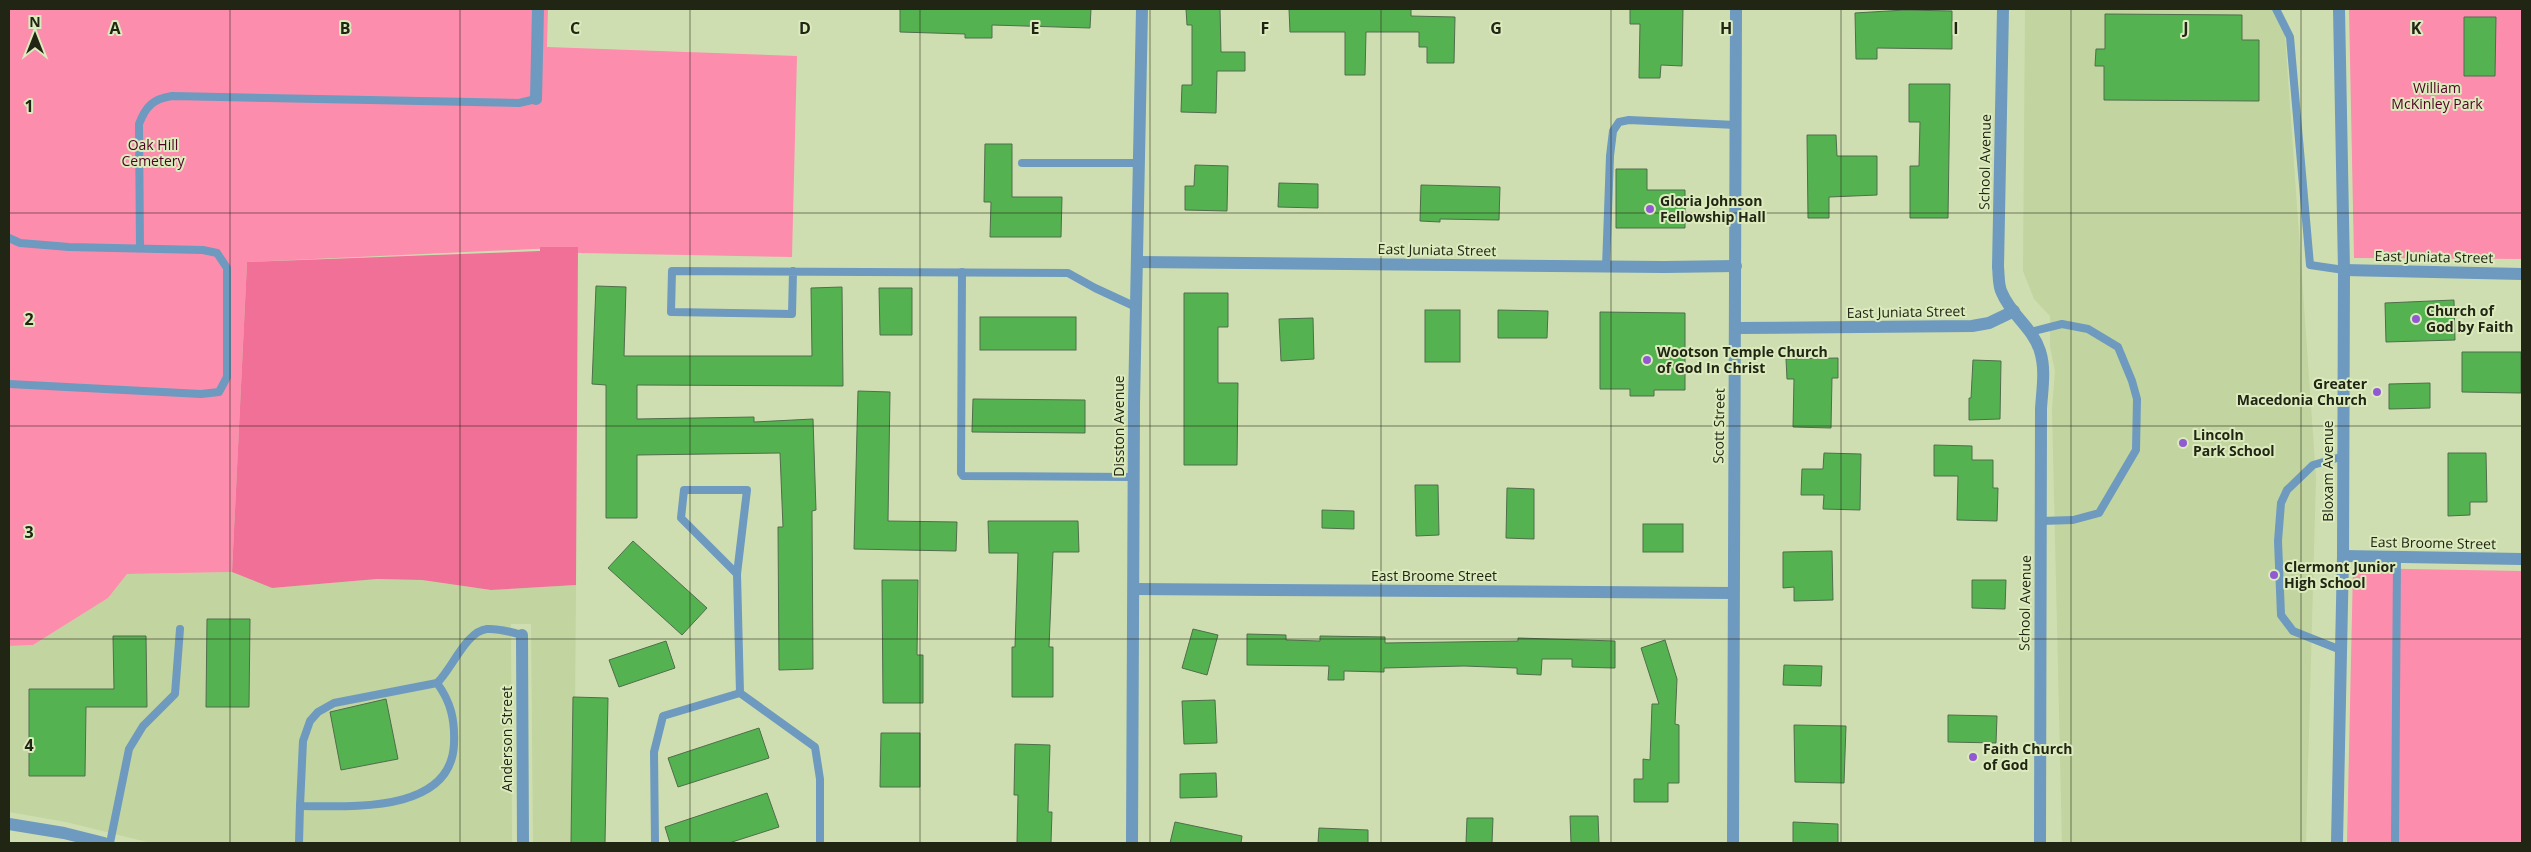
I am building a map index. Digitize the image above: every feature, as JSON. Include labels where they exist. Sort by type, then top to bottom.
[{"type":"street","points":[[536,99],[538,9]]},
{"type":"street","name":"Disston Avenue","points":[[1132,843],[1136,307],[1142,9]]},
{"type":"street","name":"Scott Street","points":[[1732,843],[1736,328],[1736,9]]},
{"type":"street","name":"School Avenue","points":[[2002,9],[1998,267],[2000,291],[2014,311]]},
{"type":"street","name":"Bloxam Avenue","points":[[2337,843],[2344,456],[2344,270],[2339,9]]},
{"type":"street","name":"East Juniata Street","points":[[1137,262],[1606,267],[1736,266]]},
{"type":"street","name":"East Juniata Street","points":[[2344,270],[2522,274]]},
{"type":"street","points":[[2014,311],[2030,332]]},
{"type":"street","name":"East Juniata Street","points":[[1736,328],[1972,326],[1989,322],[2014,311]]},
{"type":"street","name":"School Avenue","points":[[2030,332],[2040,350],[2043,363],[2040,843]]},
{"type":"street","name":"East Broome Street","points":[[2343,556],[2522,559]]},
{"type":"street","name":"East Broome Street","points":[[1134,589],[1733,593]]},
{"type":"street","name":"Anderson Street","points":[[522,635],[523,843]]},
{"type":"street","points":[[9,824],[64,833],[104,843]]},
{"type":"lane","points":[[2276,9],[2290,37],[2310,265],[2344,270]]},
{"type":"lane","points":[[140,248],[139,124],[145,108],[157,98],[172,96],[519,103],[536,99]]},
{"type":"lane","points":[[1606,267],[1610,156],[1613,131],[1619,122],[1629,120],[1736,126]]},
{"type":"lane","points":[[1022,163],[1139,163]]},
{"type":"lane","points":[[9,238],[20,243],[69,247],[203,250],[217,253],[227,268],[227,377],[219,392],[201,394],[9,384]]},
{"type":"lane","points":[[792,271],[792,314],[671,312],[672,271],[792,271],[1068,272],[1095,288],[1136,307]]},
{"type":"lane","points":[[962,272],[961,473],[963,476],[1134,477]]},
{"type":"lane","points":[[2030,332],[2062,324],[2088,330],[2118,347],[2137,398],[2136,450],[2099,513],[2073,520],[2041,521]]},
{"type":"lane","points":[[2341,650],[2293,631],[2281,615],[2278,541],[2281,504],[2287,490],[2313,465],[2344,456]]},
{"type":"lane","points":[[737,574],[681,518],[684,490],[747,490],[737,574],[740,693]]},
{"type":"lane","points":[[2395,843],[2397,558]]},
{"type":"lane","points":[[110,843],[129,749],[143,726],[175,694],[180,628]]},
{"type":"lane","points":[[299,843],[303,741],[310,721],[327,706],[359,697],[437,683],[476,632],[486,629],[522,635]]},
{"type":"lane","points":[[300,806],[384,804],[411,797],[439,781],[447,773],[452,762],[455,735],[452,708],[437,683]]},
{"type":"lane","points":[[655,843],[654,752],[663,716],[740,693]]},
{"type":"lane","points":[[740,693],[815,747],[820,778],[820,843]]},
{"type":"shaded area","name":"Lincoln Park School","points":[[2025,9],[2274,9],[2285,35],[2316,477],[2306,843],[2062,843],[2052,409],[2055,371],[2050,347],[2050,316],[2034,299],[2023,271]]},
{"type":"shaded area","points":[[540,247],[578,247],[576,585],[491,590],[422,580],[377,579],[272,588],[232,572],[247,262],[540,251]]},
{"type":"shaded area","points":[[232,572],[272,588],[377,579],[422,580],[491,590],[576,585],[574,843],[533,843],[531,624],[511,624],[512,843],[151,843],[66,822],[9,812],[9,646],[33,645],[108,598],[127,574]]},
{"type":"green space","name":"Oak Hill Cemetery","points":[[9,9],[548,9],[547,47],[797,56],[792,257],[578,253],[578,247],[247,262],[232,572],[127,574],[108,598],[33,645],[9,646]]},
{"type":"green space","name":"William McKinley Park","points":[[2349,9],[2522,9],[2522,259],[2354,258]]},
{"type":"green space","points":[[2353,568],[2522,571],[2522,843],[2347,843]]},
{"type":"building","points":[[900,9],[1091,9],[1090,28],[992,25],[992,38],[965,38],[965,34],[900,32]]},
{"type":"building","points":[[1186,9],[1220,9],[1221,52],[1245,52],[1245,71],[1217,71],[1216,113],[1181,112],[1182,85],[1192,85],[1192,25],[1187,25]]},
{"type":"building","points":[[1289,9],[1411,9],[1411,16],[1455,17],[1454,63],[1427,63],[1427,47],[1419,47],[1419,32],[1366,32],[1365,75],[1345,75],[1345,32],[1290,32]]},
{"type":"building","points":[[1630,9],[1683,9],[1682,66],[1661,65],[1660,78],[1639,78],[1640,24],[1630,24]]},
{"type":"building","points":[[1905,10],[1952,11],[1952,49],[1877,48],[1877,59],[1856,59],[1855,13]]},
{"type":"building","points":[[2105,14],[2242,15],[2242,40],[2259,40],[2259,101],[2104,100],[2104,66],[2095,66],[2096,49],[2105,49]]},
{"type":"building","points":[[2464,17],[2496,17],[2495,76],[2464,76]]},
{"type":"building","points":[[1909,84],[1950,84],[1948,218],[1910,218],[1910,166],[1919,166],[1920,122],[1909,122]]},
{"type":"building","points":[[1807,135],[1836,135],[1837,156],[1877,156],[1877,195],[1829,197],[1829,218],[1808,218]]},
{"type":"building","points":[[985,144],[1012,144],[1012,197],[1062,197],[1061,237],[990,237],[991,202],[984,202]]},
{"type":"building","points":[[1195,165],[1228,166],[1227,211],[1185,210],[1185,186],[1194,186]]},
{"type":"building","name":"Gloria Johnson Fellowship Hall","points":[[1616,169],[1647,169],[1647,190],[1685,190],[1685,228],[1616,228]]},
{"type":"building","points":[[1279,183],[1318,184],[1318,208],[1278,207]]},
{"type":"building","points":[[1421,185],[1500,187],[1499,220],[1440,219],[1440,222],[1420,221]]},
{"type":"building","points":[[596,286],[626,287],[624,356],[812,356],[811,288],[842,287],[843,386],[637,385],[637,419],[754,417],[754,422],[813,419],[816,510],[812,511],[813,669],[779,670],[778,527],[783,527],[780,453],[637,455],[637,518],[606,518],[606,385],[592,384]]},
{"type":"building","points":[[879,288],[912,288],[912,335],[880,335]]},
{"type":"building","points":[[1184,293],[1228,293],[1228,327],[1218,327],[1218,383],[1238,383],[1237,465],[1184,465]]},
{"type":"building","points":[[2454,300],[2455,340],[2386,342],[2385,303]]},
{"type":"building","points":[[1425,310],[1460,310],[1460,362],[1425,362]]},
{"type":"building","points":[[1498,310],[1548,311],[1547,338],[1498,338]]},
{"type":"building","points":[[1600,312],[1685,313],[1685,390],[1654,390],[1654,396],[1630,396],[1630,389],[1600,389]]},
{"type":"building","points":[[980,317],[1076,317],[1076,350],[980,350]]},
{"type":"building","points":[[1313,318],[1314,359],[1281,361],[1279,319]]},
{"type":"building","points":[[2462,352],[2521,352],[2521,393],[2462,392]]},
{"type":"building","points":[[1838,358],[1838,378],[1832,378],[1831,428],[1793,427],[1794,379],[1787,379],[1786,359]]},
{"type":"building","points":[[1973,360],[2001,361],[2000,419],[1969,420]]},
{"type":"building","points":[[2430,383],[2430,408],[2389,409],[2389,384]]},
{"type":"building","points":[[858,391],[890,392],[888,521],[957,522],[956,551],[854,549]]},
{"type":"building","points":[[973,399],[1085,400],[1085,433],[972,432]]},
{"type":"building","points":[[1934,445],[1972,446],[1972,460],[1993,460],[1993,488],[1998,488],[1997,521],[1957,520],[1958,476],[1934,476]]},
{"type":"building","points":[[1824,453],[1861,454],[1860,510],[1823,509],[1824,495],[1801,495],[1802,469],[1823,469]]},
{"type":"building","points":[[2448,453],[2486,453],[2487,502],[2470,502],[2470,515],[2448,516]]},
{"type":"building","points":[[1415,485],[1438,485],[1439,535],[1416,536]]},
{"type":"building","points":[[1507,488],[1534,489],[1534,539],[1506,538]]},
{"type":"building","points":[[1322,510],[1354,511],[1354,529],[1322,528]]},
{"type":"building","points":[[988,521],[1078,521],[1079,552],[1053,552],[1049,647],[1053,647],[1053,697],[1012,697],[1012,647],[1015,647],[1018,553],[989,553]]},
{"type":"building","points":[[1643,524],[1683,524],[1683,552],[1643,552]]},
{"type":"building","points":[[633,541],[707,608],[682,635],[608,568]]},
{"type":"building","points":[[1832,551],[1833,600],[1794,601],[1794,587],[1783,588],[1783,552]]},
{"type":"building","points":[[882,580],[918,580],[917,655],[923,655],[923,703],[883,703]]},
{"type":"building","points":[[1972,580],[2006,580],[2005,609],[1972,608]]},
{"type":"building","points":[[207,619],[250,619],[249,707],[206,707]]},
{"type":"building","points":[[1193,629],[1218,635],[1207,675],[1182,668]]},
{"type":"building","points":[[1247,634],[1286,635],[1286,640],[1320,641],[1320,636],[1385,637],[1385,643],[1518,641],[1518,638],[1615,641],[1615,668],[1572,667],[1572,659],[1542,659],[1541,675],[1517,674],[1517,668],[1464,666],[1384,668],[1384,672],[1344,671],[1344,680],[1328,680],[1329,666],[1247,665]]},
{"type":"building","points":[[113,636],[146,636],[147,707],[86,707],[85,776],[29,776],[29,689],[114,689]]},
{"type":"building","points":[[1665,640],[1677,679],[1675,724],[1679,725],[1679,783],[1668,783],[1668,802],[1634,802],[1634,779],[1643,779],[1643,759],[1650,760],[1652,704],[1659,704],[1641,648]]},
{"type":"building","points":[[666,641],[675,668],[619,687],[609,660]]},
{"type":"building","points":[[1784,665],[1822,666],[1821,686],[1783,685]]},
{"type":"building","points":[[573,697],[608,698],[605,843],[571,843]]},
{"type":"building","points":[[386,699],[398,759],[341,770],[330,712]]},
{"type":"building","points":[[1215,700],[1217,743],[1184,744],[1182,701]]},
{"type":"building","points":[[1948,715],[1997,716],[1996,743],[1948,742]]},
{"type":"building","points":[[1794,725],[1846,726],[1844,783],[1795,782]]},
{"type":"building","points":[[759,728],[769,758],[678,787],[668,758]]},
{"type":"building","points":[[881,733],[920,733],[920,787],[880,787]]},
{"type":"building","points":[[1015,744],[1050,745],[1048,812],[1052,812],[1051,843],[1017,843],[1018,795],[1014,795]]},
{"type":"building","points":[[1216,773],[1217,797],[1180,798],[1180,774]]},
{"type":"building","points":[[767,793],[779,827],[729,843],[670,843],[665,827]]},
{"type":"building","points":[[1570,816],[1598,816],[1599,843],[1571,843]]},
{"type":"building","points":[[1467,818],[1493,818],[1492,843],[1466,843]]},
{"type":"building","points":[[1175,822],[1242,836],[1241,843],[1170,843]]},
{"type":"building","points":[[1793,822],[1838,824],[1838,843],[1793,843]]},
{"type":"building","points":[[1319,828],[1368,830],[1368,843],[1318,843]]},
{"type":"place","name":"Gloria Johnson Fellowship Hall","points":[[1650,209]]},
{"type":"place","name":"Church of God by Faith","points":[[2416,319]]},
{"type":"place","name":"Wootson Temple Church of God In Christ","points":[[1647,360]]},
{"type":"place","name":"Greater Macedonia Church","points":[[2377,392]]},
{"type":"place","name":"Lincoln Park School","points":[[2183,443]]},
{"type":"place","name":"Clermont Junior High School","points":[[2274,575]]},
{"type":"place","name":"Faith Church of God","points":[[1973,757]]}]
